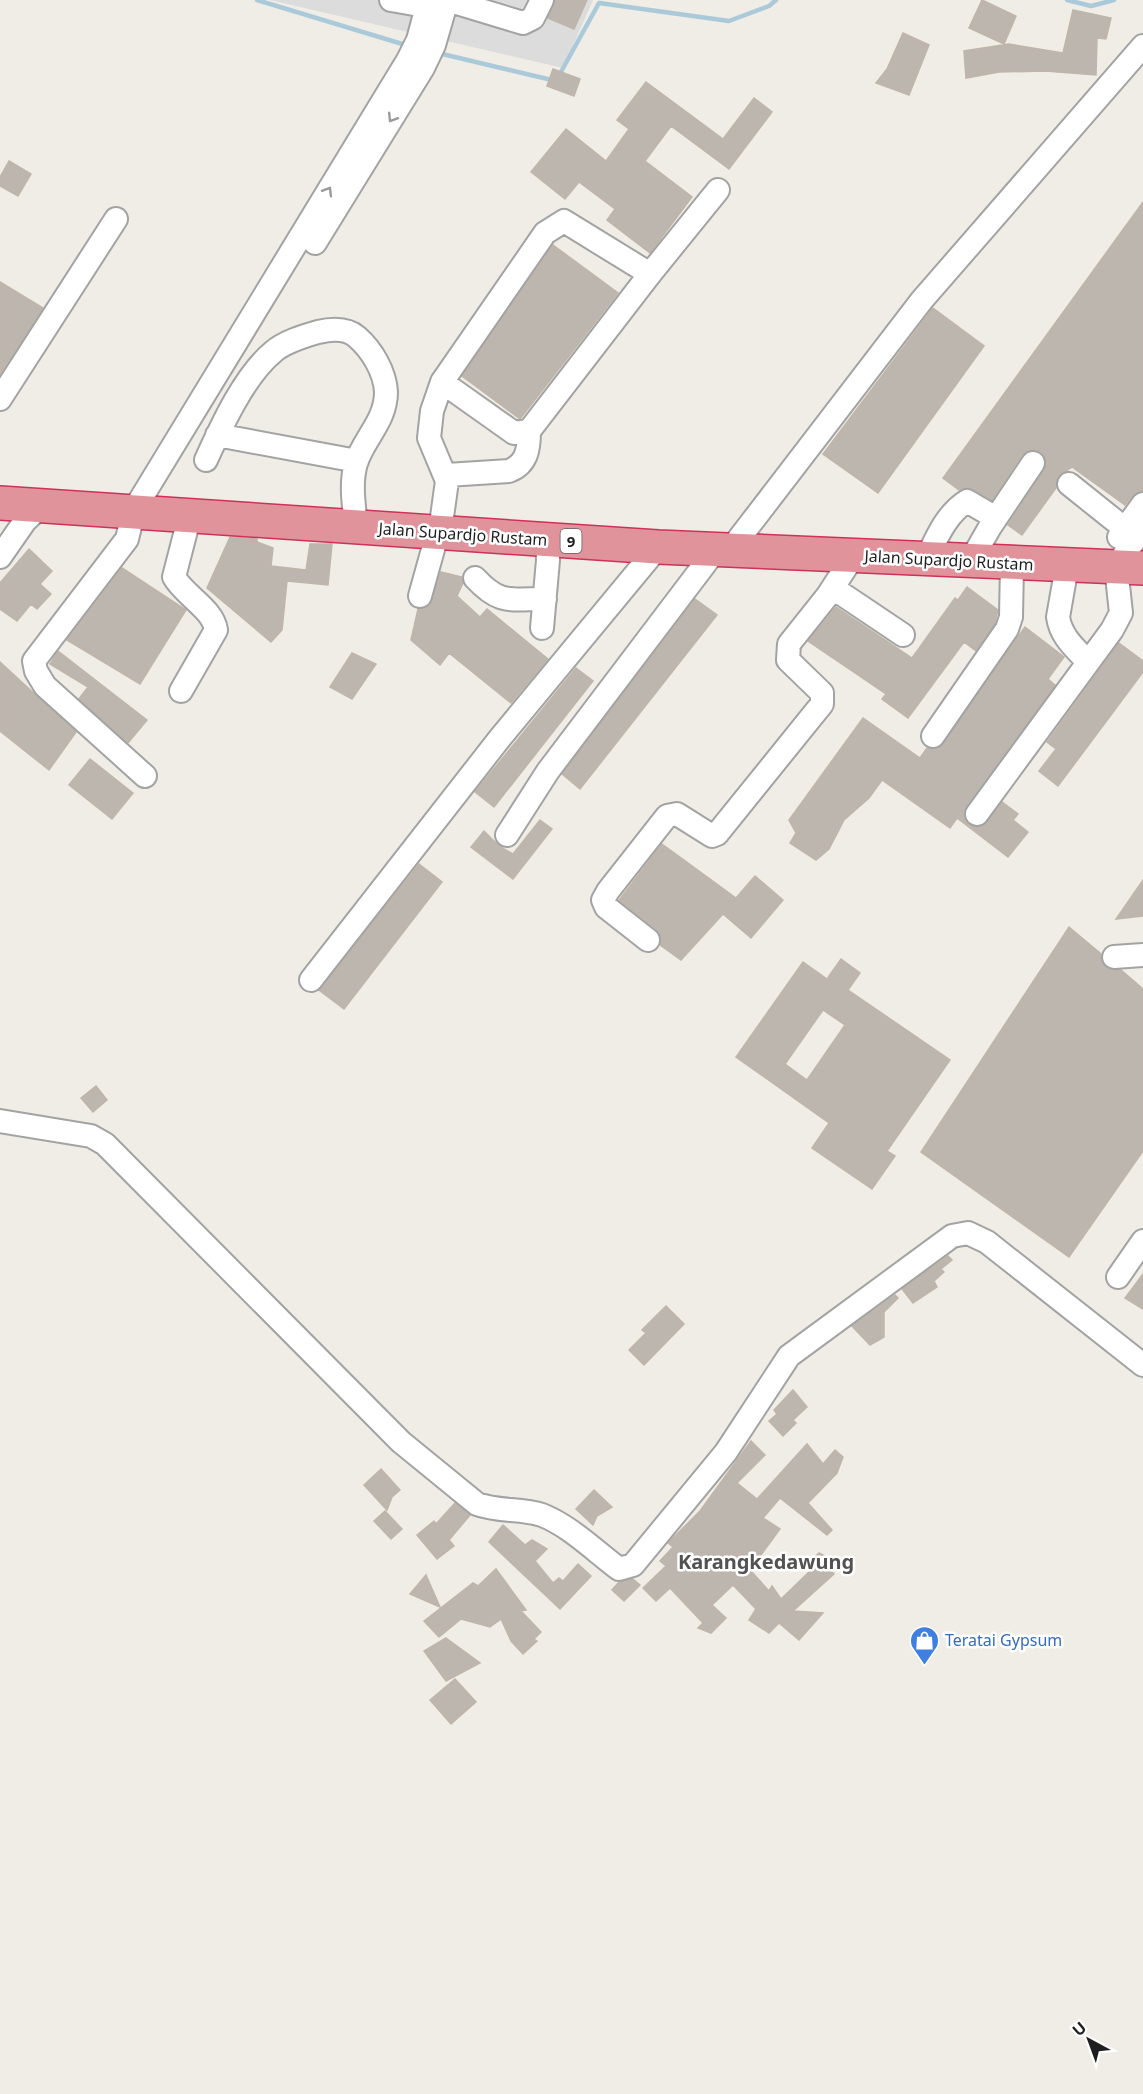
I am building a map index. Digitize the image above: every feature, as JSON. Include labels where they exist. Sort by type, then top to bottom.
[{"type":"highway","name":"Jalan Supardjo Rustam","points":[[0,503],[658,547],[724,548],[926,560],[1120,567]]},
{"type":"street","points":[[391,0],[427,2],[523,23],[533,18],[542,0]]},
{"type":"street","points":[[145,776],[45,686],[36,671],[34,661],[127,539],[415,64],[426,42],[427,2]]},
{"type":"street","points":[[507,835],[548,771],[922,300],[1140,55]]},
{"type":"street","points":[[447,475],[509,471],[525,459],[529,446],[529,431],[718,189]]},
{"type":"street","points":[[0,399],[117,219]]},
{"type":"street","points":[[420,596],[442,517],[447,475],[435,456],[429,438],[432,411],[442,382],[545,233],[564,222],[650,274]]},
{"type":"street","points":[[206,460],[254,374],[273,351],[305,335],[333,329],[353,333],[367,346],[380,369],[386,392],[380,422],[357,461],[352,484],[356,526]]},
{"type":"street","points":[[442,382],[514,433],[529,431]]},
{"type":"street","points":[[218,435],[357,461]]},
{"type":"street","points":[[970,562],[1033,463]]},
{"type":"street","points":[[1069,484],[1133,528]]},
{"type":"street","points":[[926,560],[942,527],[959,506],[967,501],[996,518]]},
{"type":"street","points":[[977,814],[1112,630],[1121,613],[1120,567],[1143,504]]},
{"type":"street","points":[[0,557],[25,521],[41,506]]},
{"type":"street","points":[[181,691],[216,630],[212,620],[174,577],[190,515]]},
{"type":"street","points":[[542,628],[547,540]]},
{"type":"street","points":[[311,980],[500,738],[658,547]]},
{"type":"street","points":[[648,940],[606,907],[603,900],[667,816],[678,814],[712,836],[717,834],[822,704],[822,693],[788,660],[789,644],[854,555]]},
{"type":"street","points":[[933,736],[1007,629],[1011,617],[1012,564]]},
{"type":"street","points":[[1067,566],[1058,617],[1059,625],[1066,640],[1088,662]]},
{"type":"street","points":[[475,578],[488,593],[501,599],[545,599]]},
{"type":"street","points":[[832,588],[903,635]]},
{"type":"street","points":[[1114,957],[1143,956]]},
{"type":"street","points":[[0,1121],[98,1138],[401,1442],[477,1504],[490,1509],[540,1515],[554,1521],[619,1569],[633,1565],[702,1485],[789,1356],[952,1236],[968,1233],[987,1242],[1143,1365]]},
{"type":"street","points":[[1118,1277],[1143,1241]]},
{"type":"shaded area","points":[[270,0],[593,0],[563,68]]},
{"type":"building","points":[[555,0],[587,0],[574,29],[548,18]]},
{"type":"building","points":[[982,0],[1016,16],[1004,44],[969,28]]},
{"type":"building","points":[[1073,10],[1111,18],[1106,39],[1097,38],[1096,75],[1045,71],[999,72],[966,78],[964,51],[1009,44],[1063,53]]},
{"type":"building","points":[[903,33],[929,45],[909,95],[876,83],[887,69]]},
{"type":"building","points":[[553,69],[580,79],[574,96],[547,86]]},
{"type":"building","points":[[646,82],[723,139],[754,98],[772,112],[729,169],[671,126],[645,161],[692,197],[650,253],[607,220],[615,209],[579,182],[565,199],[531,172],[566,129],[606,161],[629,129],[617,120]]},
{"type":"building","points":[[9,161],[31,174],[18,196],[0,186],[0,177]]},
{"type":"building","points":[[1143,202],[1143,490],[1132,496],[1125,505],[1072,467],[1058,476],[1056,488],[1022,535],[1008,525],[1044,470],[1046,463],[1041,452],[1033,450],[1022,455],[992,500],[973,489],[959,490],[943,478]]},
{"type":"building","points":[[553,245],[618,293],[520,419],[462,376]]},
{"type":"building","points":[[0,282],[43,308],[0,374]]},
{"type":"building","points":[[933,308],[984,346],[878,493],[823,454]]},
{"type":"building","points":[[230,537],[257,539],[257,542],[273,548],[271,566],[306,570],[310,544],[332,544],[328,585],[287,581],[282,630],[271,642],[207,588]]},
{"type":"building","points":[[29,549],[52,571],[40,584],[51,594],[37,609],[31,604],[17,621],[0,609],[0,583]]},
{"type":"building","points":[[122,568],[186,610],[140,684],[67,640]]},
{"type":"building","points":[[441,572],[462,577],[463,583],[457,596],[480,617],[487,609],[548,659],[511,703],[449,653],[440,665],[411,640],[418,609],[430,605]]},
{"type":"building","points":[[967,587],[998,610],[995,623],[976,651],[964,642],[908,718],[882,699],[886,694],[808,641],[836,607],[912,658],[955,598],[958,600]]},
{"type":"building","points":[[695,599],[717,615],[580,789],[562,774]]},
{"type":"building","points":[[1025,627],[1064,657],[1048,679],[1055,685],[964,813],[969,824],[976,827],[987,822],[1002,802],[1018,814],[1013,820],[1028,832],[1008,857],[957,818],[950,828],[882,780],[869,798],[844,820],[829,849],[816,860],[790,843],[796,833],[789,820],[863,718],[920,758],[927,748],[939,748]]},
{"type":"building","points":[[1119,643],[1143,661],[1143,672],[1058,786],[1039,771],[1056,749],[1047,742]]},
{"type":"building","points":[[58,651],[147,720],[128,743],[79,699],[88,687],[50,664]]},
{"type":"building","points":[[352,653],[376,664],[352,699],[330,687]]},
{"type":"building","points":[[0,662],[76,732],[49,770],[0,731]]},
{"type":"building","points":[[576,668],[593,681],[494,807],[475,792]]},
{"type":"building","points":[[90,759],[133,793],[112,819],[69,785]]},
{"type":"building","points":[[540,820],[552,829],[513,879],[471,847],[484,831],[499,846],[513,854]]},
{"type":"building","points":[[662,844],[736,898],[755,876],[783,900],[751,938],[723,914],[681,960],[660,945],[661,936],[656,929],[619,900]]},
{"type":"building","points":[[419,864],[442,882],[344,1009],[319,990]]},
{"type":"building","points":[[1143,880],[1143,916],[1116,919]]},
{"type":"building","points":[[1069,927],[1101,954],[1103,964],[1108,969],[1121,970],[1143,989],[1143,1151],[1069,1257],[921,1152]]},
{"type":"building","points":[[841,959],[860,973],[848,990],[950,1060],[887,1151],[895,1156],[872,1189],[812,1148],[829,1123],[736,1057],[803,962],[827,979]],"holes":[[[823,1010],[845,1025],[807,1080],[785,1064]]]},
{"type":"building","points":[[96,1086],[107,1100],[93,1112],[81,1098]]},
{"type":"building","points":[[948,1256],[952,1260],[941,1269],[944,1272],[934,1281],[937,1287],[913,1303],[902,1289]]},
{"type":"building","points":[[1143,1274],[1143,1309],[1125,1298]]},
{"type":"building","points":[[895,1295],[898,1298],[884,1312],[884,1337],[870,1345],[852,1326]]},
{"type":"building","points":[[666,1306],[684,1324],[644,1365],[629,1350],[646,1333],[642,1330]]},
{"type":"building","points":[[793,1390],[807,1407],[793,1420],[796,1423],[783,1436],[769,1421],[777,1414],[774,1410]]},
{"type":"building","points":[[751,1441],[765,1455],[737,1483],[757,1499],[807,1444],[823,1464],[835,1450],[843,1457],[837,1473],[808,1503],[832,1530],[827,1535],[780,1498],[763,1518],[780,1529],[750,1570],[769,1591],[772,1586],[781,1599],[810,1571],[805,1566],[819,1553],[832,1560],[826,1565],[834,1574],[793,1611],[823,1613],[799,1640],[779,1623],[769,1633],[749,1620],[756,1609],[733,1585],[712,1605],[726,1618],[711,1633],[698,1628],[703,1623],[670,1588],[656,1601],[643,1588],[666,1566],[660,1561],[673,1547],[668,1543],[700,1511]]},
{"type":"building","points":[[381,1469],[400,1490],[392,1497],[387,1510],[364,1485]]},
{"type":"building","points":[[594,1490],[612,1507],[597,1516],[593,1525],[576,1509]]},
{"type":"building","points":[[455,1503],[470,1515],[449,1540],[454,1546],[437,1559],[417,1535],[434,1521],[436,1524]]},
{"type":"building","points":[[385,1511],[402,1529],[391,1539],[374,1521]]},
{"type":"building","points":[[503,1525],[525,1545],[532,1540],[547,1549],[535,1561],[553,1583],[559,1578],[563,1581],[578,1564],[591,1576],[560,1609],[489,1542]]},
{"type":"building","points":[[496,1569],[526,1610],[521,1611],[541,1632],[534,1639],[537,1641],[523,1654],[511,1641],[501,1619],[490,1627],[461,1619],[439,1637],[424,1621],[473,1583],[478,1586]]},
{"type":"building","points":[[426,1575],[440,1607],[410,1594]]},
{"type":"building","points":[[633,1579],[640,1585],[624,1601],[612,1590],[619,1582]]},
{"type":"building","points":[[446,1638],[480,1663],[446,1681],[424,1651]]},
{"type":"building","points":[[455,1679],[476,1702],[451,1724],[430,1700]]},
{"type":"waterway","points":[[257,0],[409,46]]},
{"type":"waterway","points":[[438,53],[556,81],[599,3],[729,21],[769,6],[776,0]]},
{"type":"waterway","points":[[1067,0],[1091,6],[1114,0]]},
{"type":"place","name":"Teratai Gypsum","points":[[924,1666]]},
{"type":"district","name":"Karangkedawung","points":[[766,1561]]}]
